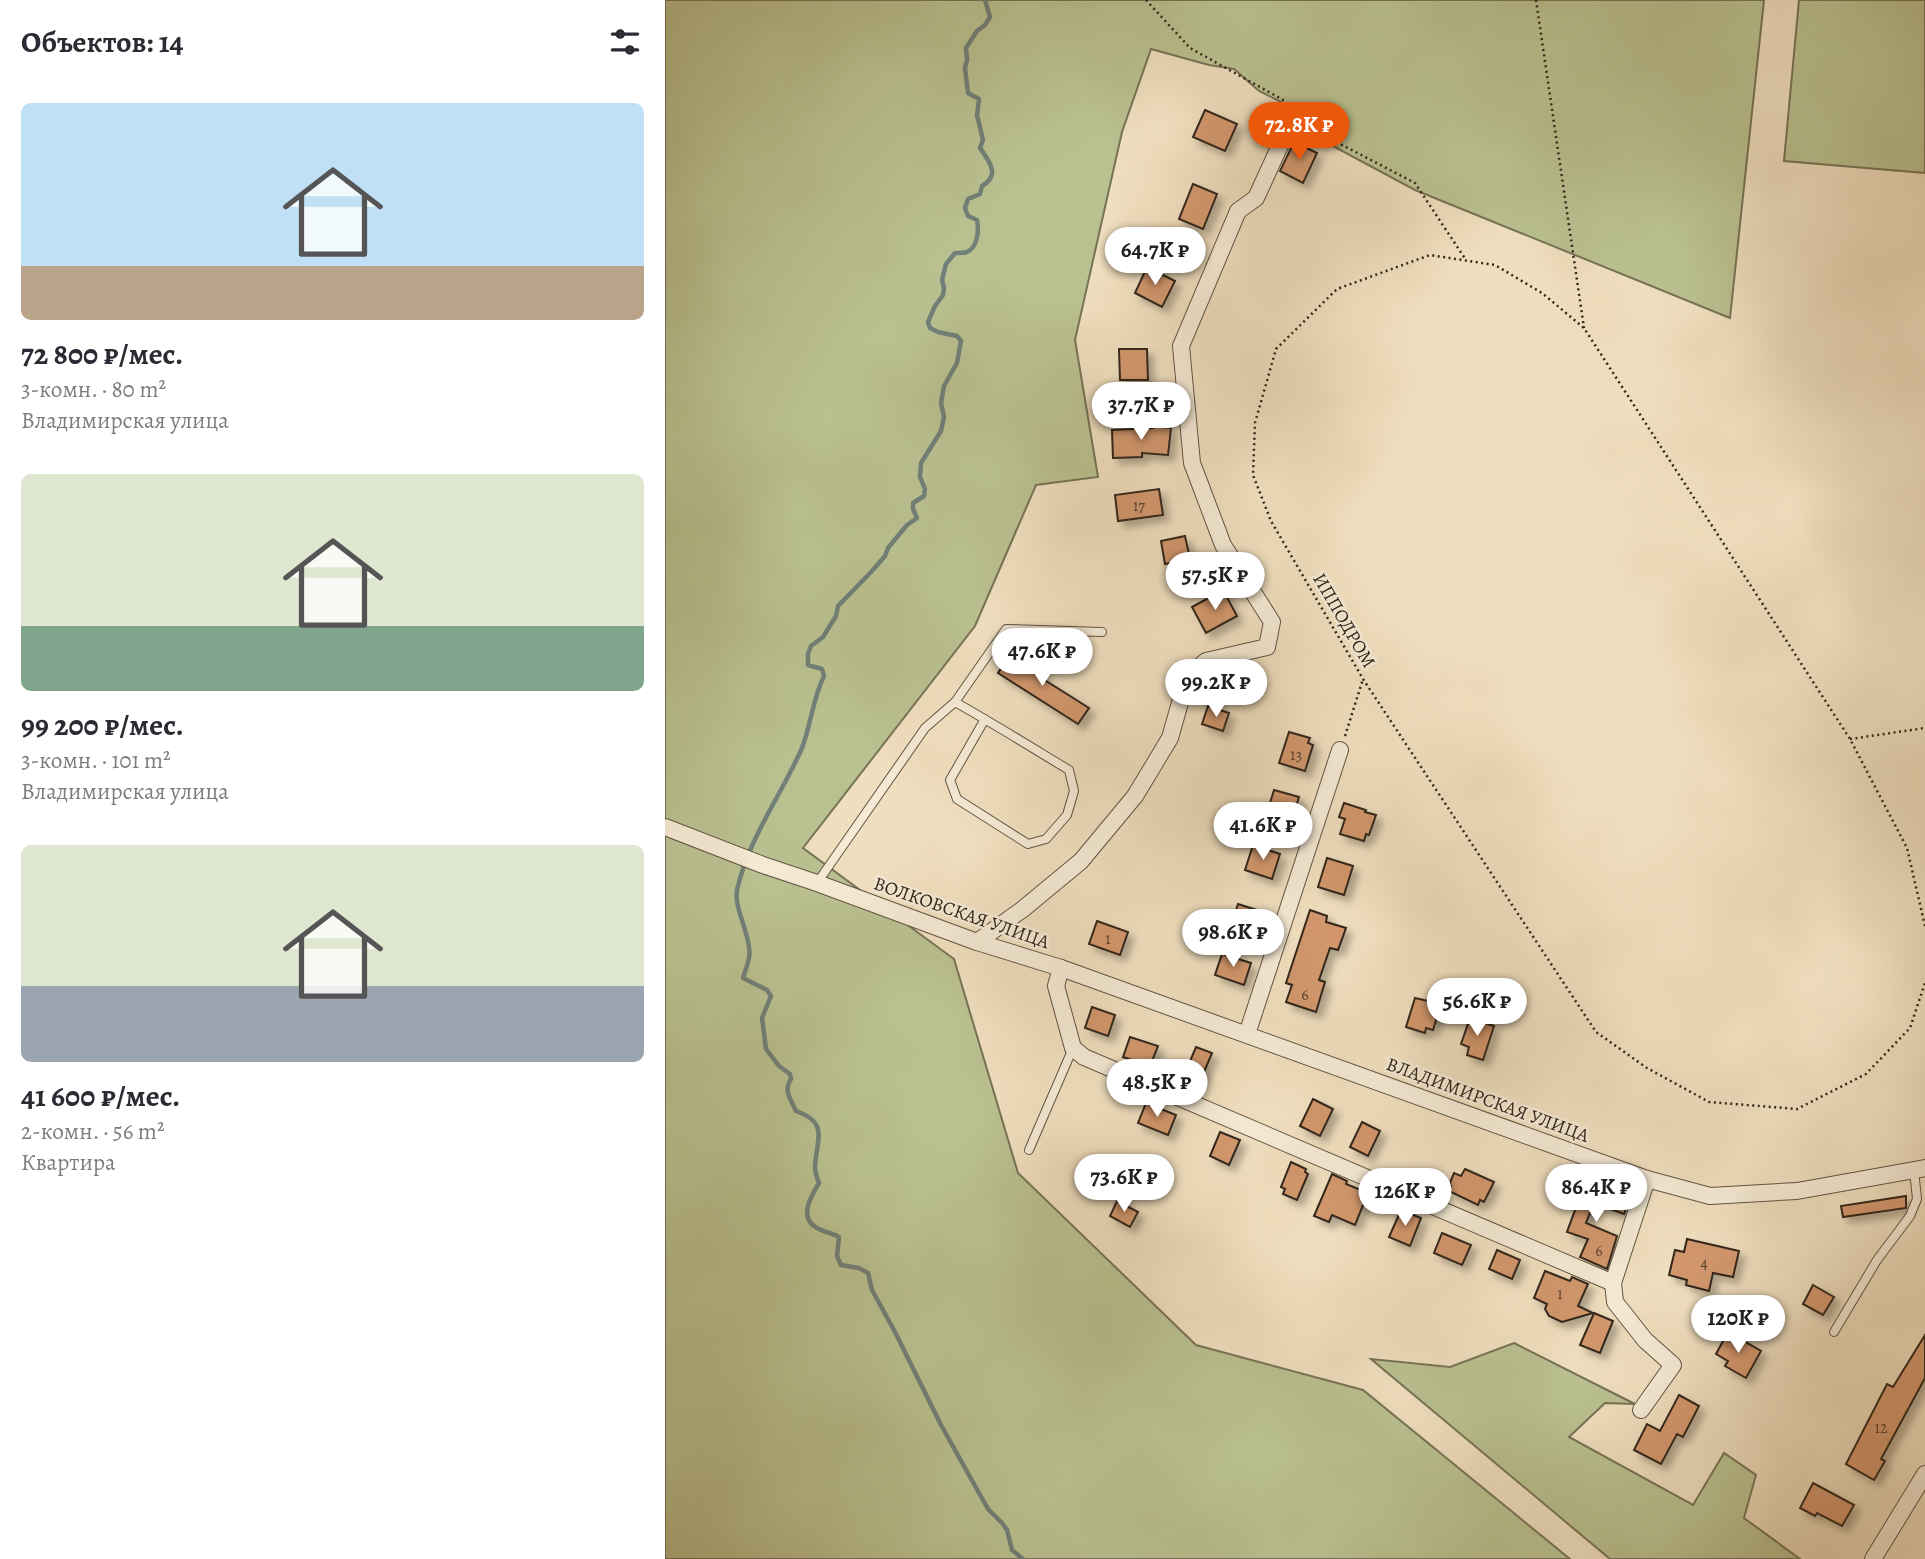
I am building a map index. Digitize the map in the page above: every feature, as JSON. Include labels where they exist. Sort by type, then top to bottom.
[{"type":"street","points":[[977,942],[1023,909],[1081,861],[1135,796],[1170,738],[1187,678],[1206,661],[1267,647],[1272,622],[1223,545],[1192,463],[1181,346],[1238,211],[1256,198],[1288,128]]},
{"type":"street","points":[[1247,1034],[1340,750]]},
{"type":"street","name":"ВОЛКОВСКАЯ УЛИЦА","points":[[665,827],[977,942],[1061,968],[1247,1034]]},
{"type":"street","points":[[1061,968],[1056,986],[1073,1048],[1084,1058],[1613,1283]]},
{"type":"street","name":"ВЛАДИМИРСКАЯ УЛИЦА","points":[[1247,1034],[1647,1180],[1710,1196],[1797,1191],[1919,1169]]},
{"type":"street","points":[[1641,1410],[1673,1364],[1645,1340],[1615,1302],[1613,1283],[1647,1180]]},
{"type":"street","points":[[1873,1559],[1925,1474]]},
{"type":"lane","points":[[817,883],[925,728],[955,702],[1006,629],[1102,632]]},
{"type":"lane","points":[[955,702],[985,719],[1069,771],[1074,791],[1067,815],[1046,839],[1028,844],[957,799],[950,780],[985,719]]},
{"type":"lane","points":[[1029,1150],[1073,1048]]},
{"type":"lane","points":[[1834,1332],[1877,1260],[1910,1216],[1917,1199],[1919,1169]]},
{"type":"path","points":[[1146,0],[1190,48],[1285,101],[1292,119],[1415,183],[1466,260]]},
{"type":"path","points":[[1536,0],[1584,328]]},
{"type":"path","name":"ИППОДРОМ","points":[[1925,926],[1907,848],[1850,739],[1584,328],[1542,293],[1495,264],[1430,255],[1337,289],[1276,349],[1255,423],[1253,475],[1271,520],[1363,679],[1596,1032],[1647,1068],[1709,1102],[1797,1108],[1866,1074],[1910,1028],[1925,983]]},
{"type":"path","points":[[1340,750],[1363,679]]},
{"type":"path","points":[[1850,739],[1925,728]]},
{"type":"green space","points":[[665,0],[1764,0],[1730,318],[1415,190],[1288,122],[1291,107],[1259,91],[1234,69],[1151,49],[1122,132],[1075,340],[1098,477],[1036,485],[975,626],[803,848],[954,959],[1018,1173],[1196,1345],[1363,1390],[1570,1559],[665,1559]]},
{"type":"green space","points":[[1799,0],[1925,0],[1925,173],[1784,161]]},
{"type":"green space","points":[[1514,1343],[1635,1404],[1605,1403],[1569,1437],[1693,1505],[1724,1453],[1756,1475],[1744,1518],[1800,1559],[1610,1559],[1371,1359],[1450,1367]]},
{"type":"building","points":[[1205,110],[1237,124],[1225,151],[1193,137]]},
{"type":"building","points":[[1294,142],[1317,153],[1303,183],[1280,171]]},
{"type":"building","points":[[1193,184],[1217,194],[1203,229],[1179,219]]},
{"type":"building","points":[[1147,267],[1175,281],[1162,307],[1135,293]]},
{"type":"building","points":[[1119,349],[1147,349],[1148,380],[1120,380]]},
{"type":"building","points":[[1153,426],[1171,428],[1168,455],[1142,453],[1142,457],[1113,458],[1112,430]]},
{"type":"building","points":[[1159,489],[1163,515],[1118,521],[1115,495]]},
{"type":"building","points":[[1185,536],[1190,559],[1165,564],[1161,541]]},
{"type":"building","points":[[1223,590],[1237,616],[1206,633],[1192,607]]},
{"type":"building","points":[[1012,651],[1028,661],[1024,667],[1089,708],[1078,724],[998,673]]},
{"type":"building","points":[[1208,706],[1229,713],[1223,731],[1202,724]]},
{"type":"building","points":[[1289,732],[1310,738],[1308,743],[1313,745],[1305,771],[1279,763]]},
{"type":"building","points":[[1274,790],[1299,797],[1290,826],[1265,819]]},
{"type":"building","points":[[1344,803],[1376,815],[1364,841],[1340,834],[1345,819],[1339,817]]},
{"type":"building","points":[[1253,845],[1280,854],[1272,879],[1245,870]]},
{"type":"building","points":[[1327,858],[1353,866],[1344,895],[1318,887]]},
{"type":"building","points":[[1238,904],[1266,913],[1258,937],[1230,928]]},
{"type":"building","points":[[1310,910],[1327,916],[1326,922],[1346,928],[1338,950],[1330,948],[1319,980],[1325,982],[1316,1012],[1286,1002],[1292,985],[1286,983]]},
{"type":"building","points":[[1097,921],[1128,932],[1120,955],[1089,944]]},
{"type":"building","points":[[1222,954],[1251,963],[1244,985],[1215,975]]},
{"type":"building","points":[[1415,998],[1441,1004],[1433,1030],[1426,1028],[1425,1033],[1406,1027]]},
{"type":"building","points":[[1092,1007],[1115,1015],[1108,1036],[1085,1028]]},
{"type":"building","points":[[1470,1018],[1494,1026],[1483,1060],[1467,1055],[1469,1047],[1461,1044]]},
{"type":"building","points":[[1130,1037],[1158,1046],[1150,1066],[1123,1057]]},
{"type":"building","points":[[1196,1047],[1212,1053],[1201,1079],[1185,1073]]},
{"type":"building","points":[[1313,1099],[1333,1109],[1320,1136],[1300,1126]]},
{"type":"building","points":[[1146,1103],[1176,1115],[1168,1135],[1138,1123]]},
{"type":"building","points":[[1362,1122],[1380,1131],[1368,1156],[1350,1147]]},
{"type":"building","points":[[1220,1132],[1240,1140],[1229,1165],[1210,1156]]},
{"type":"building","points":[[1291,1162],[1306,1169],[1308,1174],[1297,1200],[1283,1194],[1285,1189],[1281,1187]]},
{"type":"building","points":[[1465,1169],[1494,1182],[1484,1202],[1480,1200],[1478,1205],[1449,1191],[1454,1173],[1461,1176]]},
{"type":"building","points":[[1332,1174],[1347,1181],[1346,1184],[1368,1193],[1355,1225],[1332,1215],[1329,1222],[1314,1216]]},
{"type":"building","points":[[1585,1183],[1629,1200],[1624,1214],[1594,1203],[1586,1223],[1617,1236],[1607,1269],[1580,1257],[1588,1239],[1567,1232]]},
{"type":"building","points":[[1906,1196],[1906,1208],[1843,1217],[1841,1206]]},
{"type":"building","points":[[1117,1201],[1138,1212],[1130,1227],[1110,1216]]},
{"type":"building","points":[[1401,1210],[1421,1218],[1410,1246],[1389,1237]]},
{"type":"building","points":[[1442,1233],[1471,1245],[1462,1265],[1434,1253]]},
{"type":"building","points":[[1687,1239],[1739,1251],[1733,1277],[1713,1273],[1709,1291],[1686,1285],[1687,1280],[1669,1275],[1675,1250],[1684,1252]]},
{"type":"building","points":[[1497,1250],[1520,1260],[1512,1279],[1489,1269]]},
{"type":"building","points":[[1545,1271],[1570,1281],[1572,1277],[1588,1284],[1578,1306],[1593,1313],[1562,1322],[1549,1316],[1545,1309],[1547,1304],[1534,1298]]},
{"type":"building","points":[[1813,1285],[1834,1297],[1823,1315],[1803,1304]]},
{"type":"building","points":[[1594,1313],[1613,1321],[1600,1353],[1580,1345]]},
{"type":"building","points":[[1728,1332],[1761,1351],[1746,1378],[1725,1366],[1728,1361],[1716,1354]]},
{"type":"building","points":[[1925,1335],[1925,1378],[1881,1459],[1885,1461],[1874,1480],[1846,1464],[1887,1384],[1893,1387]]},
{"type":"building","points":[[1679,1395],[1699,1406],[1683,1437],[1677,1434],[1661,1464],[1634,1450],[1647,1424],[1660,1431]]},
{"type":"building","points":[[1813,1483],[1854,1505],[1842,1526],[1817,1513],[1815,1516],[1800,1508]]},
{"type":"waterway","points":[[985,0],[990,17],[966,48],[965,68],[968,93],[979,99],[977,115],[983,140],[980,148],[990,163],[992,173],[988,182],[982,186],[980,194],[968,199],[965,208],[968,216],[977,220],[976,242],[971,250],[955,253],[946,264],[942,280],[943,295],[928,322],[930,328],[957,336],[961,341],[957,363],[944,386],[941,431],[921,463],[920,477],[925,489],[924,496],[913,503],[917,518],[907,525],[888,548],[885,556],[838,606],[836,616],[823,637],[811,646],[808,665],[822,669],[824,676],[802,748],[749,852],[737,896],[749,951],[743,978],[767,990],[771,996],[762,1018],[766,1049],[779,1066],[790,1074],[788,1091],[796,1111],[813,1121],[819,1133],[815,1167],[819,1183],[808,1207],[808,1219],[817,1228],[839,1237],[837,1256],[841,1265],[859,1268],[868,1273],[872,1290],[941,1425],[988,1509],[1007,1530],[1012,1550],[1023,1559]]}]
